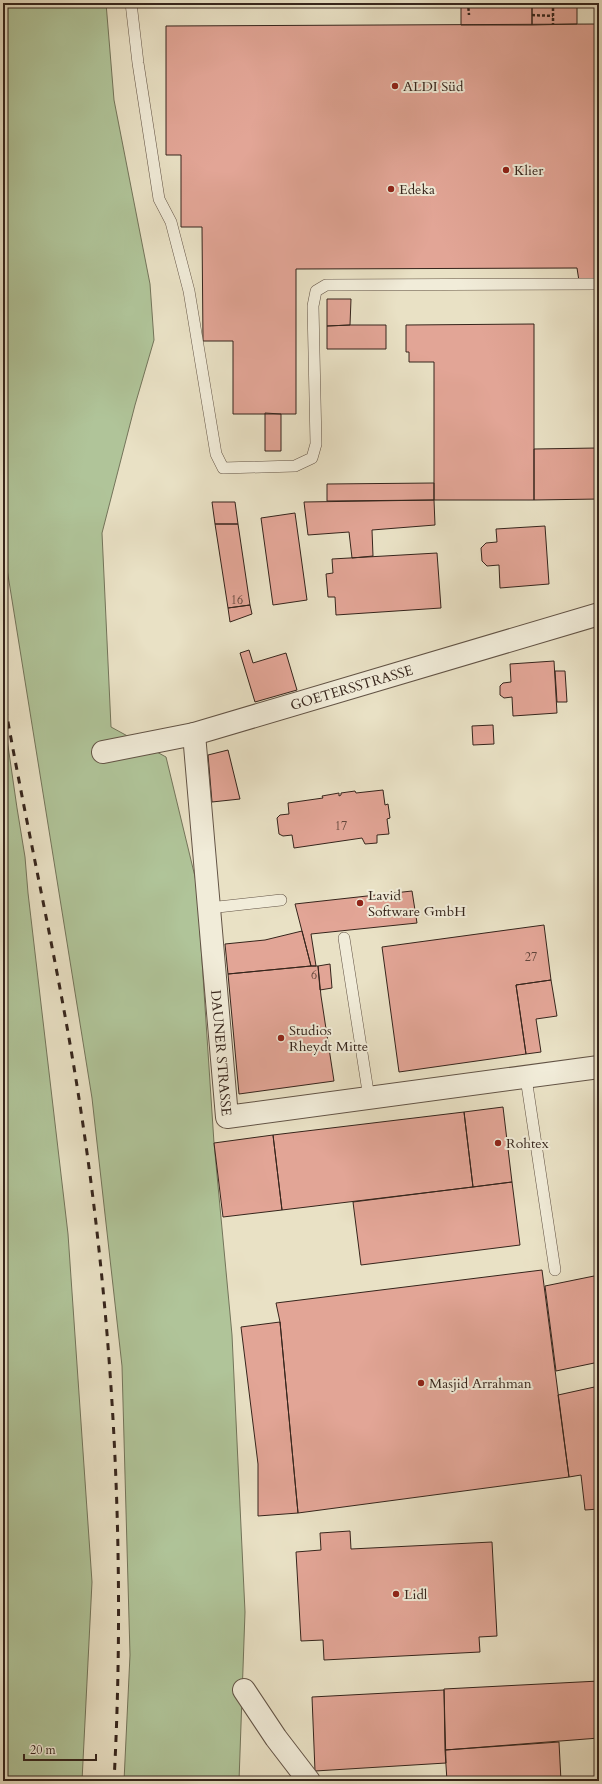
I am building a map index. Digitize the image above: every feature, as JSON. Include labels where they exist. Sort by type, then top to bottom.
[{"type":"street","name":"GOETERSSTRASSE","points":[[103,752],[194,734],[599,614]]},
{"type":"street","name":"DAUNER STRASSE","points":[[194,734],[227,1117],[599,1068]]},
{"type":"street","points":[[244,1690],[276,1738],[309,1781]]},
{"type":"lane","points":[[131,3],[138,64],[159,199],[171,222],[189,291],[216,454],[223,468],[295,466],[312,458],[316,444],[313,306],[316,291],[326,285],[599,284]]},
{"type":"lane","points":[[209,908],[281,900]]},
{"type":"lane","points":[[344,938],[369,1098]]},
{"type":"lane","points":[[526,1078],[555,1270]]},
{"type":"path","points":[[468,3],[469,15]]},
{"type":"path","points":[[553,3],[553,24]]},
{"type":"path","points":[[532,15],[553,16]]},
{"type":"green space","points":[[3,3],[106,3],[114,100],[150,284],[154,340],[135,405],[102,533],[111,727],[166,757],[197,885],[214,1143],[232,1335],[245,1612],[239,1781],[124,1781],[130,1655],[122,1366],[92,1098],[3,544]]},
{"type":"green space","points":[[3,711],[25,857],[68,1234],[92,1582],[82,1781],[3,1781]]},
{"type":"building","points":[[141,3],[599,3],[599,5],[141,7]]},
{"type":"building","points":[[461,6],[532,6],[532,25],[461,25]]},
{"type":"building","points":[[532,6],[577,6],[577,24],[532,25]]},
{"type":"building","points":[[599,24],[599,267],[596,267],[596,282],[579,281],[577,268],[296,269],[296,414],[233,414],[233,341],[203,341],[202,227],[181,227],[181,155],[166,155],[166,26]]},
{"type":"building","points":[[327,299],[351,299],[350,325],[327,326]]},
{"type":"building","points":[[534,324],[534,500],[434,500],[434,362],[409,362],[409,352],[406,352],[406,325]]},
{"type":"building","points":[[386,325],[386,349],[327,349],[327,326]]},
{"type":"building","points":[[597,339],[599,339],[599,499],[534,500],[534,449],[597,448]]},
{"type":"building","points":[[265,413],[281,414],[281,451],[265,451]]},
{"type":"building","points":[[434,483],[434,500],[327,501],[327,484]]},
{"type":"building","points":[[434,500],[435,525],[372,530],[373,556],[352,558],[349,532],[308,535],[304,502]]},
{"type":"building","points":[[212,502],[235,502],[238,524],[215,524]]},
{"type":"building","points":[[295,513],[307,600],[273,605],[261,518]]},
{"type":"building","points":[[215,524],[238,524],[250,605],[228,608]]},
{"type":"building","points":[[545,526],[549,584],[500,588],[499,565],[487,566],[482,561],[481,548],[486,543],[497,542],[496,529]]},
{"type":"building","points":[[437,553],[441,608],[336,615],[335,597],[328,597],[326,574],[333,573],[332,559]]},
{"type":"building","points":[[250,605],[252,614],[230,622],[228,608]]},
{"type":"building","points":[[249,650],[253,663],[286,653],[297,690],[255,702],[240,653]]},
{"type":"building","points":[[554,661],[557,713],[513,716],[512,697],[504,698],[500,695],[500,686],[503,683],[511,682],[510,664]]},
{"type":"building","points":[[555,671],[565,671],[567,702],[557,702]]},
{"type":"building","points":[[493,725],[494,744],[473,745],[472,726]]},
{"type":"building","points":[[228,750],[240,799],[212,802],[208,755]]},
{"type":"building","points":[[383,790],[385,805],[388,804],[390,818],[387,819],[389,834],[377,835],[377,843],[365,844],[362,838],[294,848],[292,835],[283,836],[279,834],[277,818],[280,815],[289,814],[288,803],[323,798],[322,796],[339,793],[339,796],[341,793],[355,791],[356,793]]},
{"type":"building","points":[[412,891],[417,923],[311,934],[316,966],[311,966],[295,904]]},
{"type":"building","points":[[544,925],[551,980],[516,985],[526,1054],[399,1072],[382,947]]},
{"type":"building","points":[[302,931],[311,966],[228,974],[225,944],[265,940]]},
{"type":"building","points":[[330,964],[332,988],[320,990],[318,966]]},
{"type":"building","name":"Studios Rheydt Mitte","points":[[318,966],[334,1081],[239,1094],[228,974]]},
{"type":"building","points":[[551,980],[557,1016],[536,1019],[541,1052],[526,1054],[516,985]]},
{"type":"building","points":[[503,1107],[512,1182],[473,1187],[464,1112]]},
{"type":"building","points":[[464,1112],[473,1187],[282,1210],[273,1135]]},
{"type":"building","points":[[273,1135],[282,1210],[223,1217],[214,1143]]},
{"type":"building","points":[[512,1182],[520,1245],[361,1265],[353,1202]]},
{"type":"building","name":"Masjid Arrahman","points":[[542,1270],[569,1477],[298,1513],[280,1322],[276,1303]]},
{"type":"building","points":[[599,1275],[599,1362],[556,1371],[545,1286]]},
{"type":"building","points":[[280,1322],[298,1513],[258,1516],[258,1464],[241,1327]]},
{"type":"building","points":[[599,1386],[599,1509],[585,1510],[581,1475],[569,1477],[558,1395]]},
{"type":"building","name":"Lidl","points":[[350,1531],[351,1549],[492,1542],[497,1636],[479,1637],[480,1652],[324,1660],[323,1640],[301,1641],[296,1552],[321,1550],[320,1533]]},
{"type":"building","points":[[599,1681],[599,1738],[445,1750],[444,1689]]},
{"type":"building","points":[[444,1690],[446,1763],[315,1771],[312,1697]]},
{"type":"building","points":[[559,1742],[561,1781],[447,1781],[445,1750]]},
{"type":"railway","points":[[3,694],[72,1053],[92,1188],[101,1272],[109,1357],[117,1528],[119,1613],[114,1781]]},
{"type":"place","name":"ALDI Süd","points":[[395,86]]},
{"type":"place","name":"Klier","points":[[506,170]]},
{"type":"place","name":"Edeka","points":[[391,189]]},
{"type":"place","name":"Lavid Software GmbH","points":[[360,903]]},
{"type":"place","name":"Studios Rheydt Mitte","points":[[281,1038]]},
{"type":"place","name":"Rohtex","points":[[498,1143]]},
{"type":"place","name":"Masjid Arrahman","points":[[421,1383]]},
{"type":"place","name":"Lidl","points":[[396,1594]]}]
